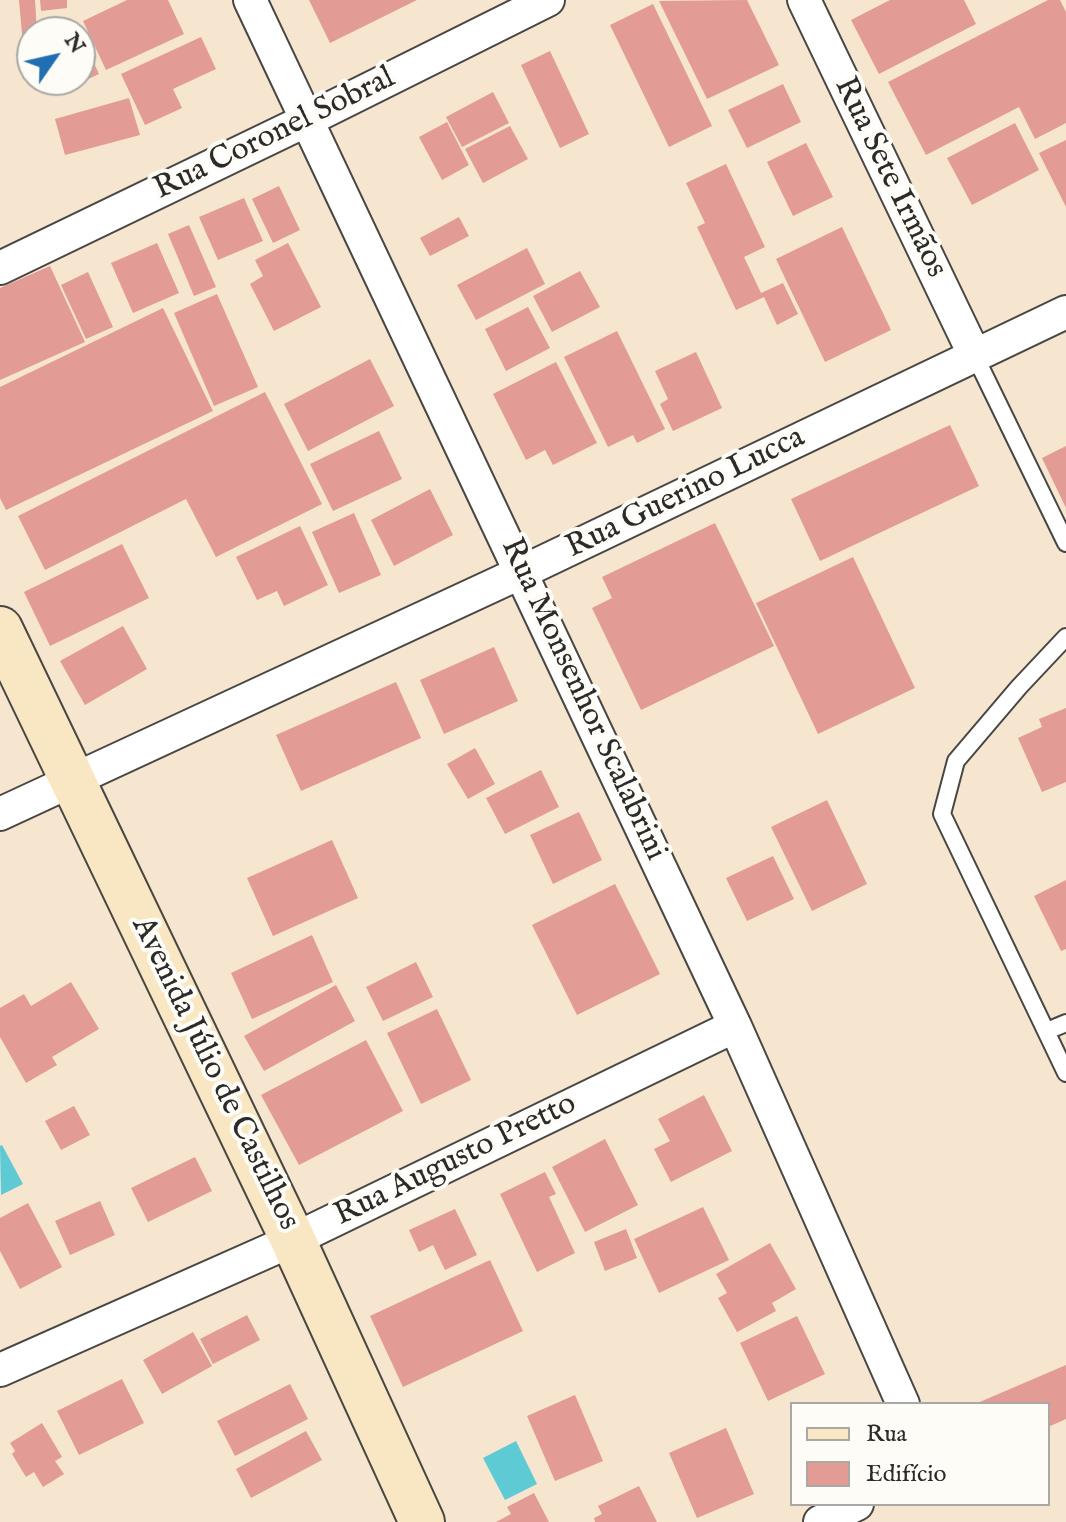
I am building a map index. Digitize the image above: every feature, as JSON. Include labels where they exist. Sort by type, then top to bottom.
[{"type":"street","name":"Rua Monsenhor Scalabrini","points":[[250,0],[735,1026],[902,1402]]},
{"type":"street","name":"Rua Coronel Sobral","points":[[0,268],[548,0]]},
{"type":"street","name":"Rua Sete Irmãos","points":[[804,0],[975,356]]},
{"type":"street","name":"Rua Guerino Lucca","points":[[0,814],[522,572],[1066,312]]},
{"type":"street","name":"Avenida Júlio de Castilhos","points":[[0,629],[293,1240],[422,1522]]},
{"type":"street","name":"Rua Augusto Pretto","points":[[0,1370],[293,1240],[735,1026]]},
{"type":"street","points":[[820,1522],[853,1506]]},
{"type":"lane","points":[[975,356],[1066,543]]},
{"type":"lane","points":[[1066,637],[956,761],[942,814],[1066,1073]]},
{"type":"lane","points":[[1047,1031],[1066,1023]]},
{"type":"water","points":[[0,1146],[23,1184],[1,1195]]},
{"type":"water","points":[[516,1441],[537,1484],[505,1500],[483,1458]]},
{"type":"building","points":[[19,0],[35,0],[36,16],[20,16]]},
{"type":"building","points":[[40,0],[67,0],[67,8],[41,11]]},
{"type":"building","points":[[127,0],[168,0],[184,34],[106,70],[96,49],[96,16],[93,16]]},
{"type":"building","points":[[309,0],[417,0],[330,43]]},
{"type":"building","points":[[747,0],[779,65],[707,99],[659,1]]},
{"type":"building","points":[[890,0],[964,0],[976,24],[879,74],[851,20]]},
{"type":"building","points":[[1048,0],[1060,0],[1066,12],[1066,123],[1035,139],[1019,107],[926,155],[888,82]]},
{"type":"building","points":[[653,4],[712,126],[669,147],[610,25]]},
{"type":"building","points":[[201,37],[216,69],[173,89],[182,108],[145,125],[121,74]]},
{"type":"building","points":[[550,51],[589,134],[560,148],[521,65]]},
{"type":"building","points":[[783,84],[801,122],[747,148],[728,110]]},
{"type":"building","points":[[493,92],[509,123],[462,147],[446,117]]},
{"type":"building","points":[[129,98],[140,135],[65,155],[55,119]]},
{"type":"building","points":[[447,122],[469,165],[442,180],[419,137]]},
{"type":"building","points":[[1015,123],[1039,170],[972,205],[947,158]]},
{"type":"building","points":[[510,126],[528,159],[483,183],[465,149]]},
{"type":"building","points":[[1066,140],[1066,207],[1039,153]]},
{"type":"building","points":[[806,143],[833,197],[793,216],[767,162]]},
{"type":"building","points":[[726,164],[765,247],[744,257],[761,293],[783,283],[798,314],[777,325],[764,297],[736,310],[697,227],[705,223],[686,183]]},
{"type":"building","points":[[279,186],[300,230],[273,243],[252,199]]},
{"type":"building","points":[[244,198],[263,241],[218,260],[199,217]]},
{"type":"building","points":[[459,217],[469,236],[430,256],[420,238]]},
{"type":"building","points":[[189,225],[216,287],[194,296],[168,234]]},
{"type":"building","points":[[842,227],[891,330],[825,362],[776,259]]},
{"type":"building","points":[[157,243],[179,293],[133,313],[111,263]]},
{"type":"building","points":[[288,243],[321,307],[274,331],[250,284],[263,276],[255,260]]},
{"type":"building","points":[[527,248],[545,284],[476,320],[457,285]]},
{"type":"building","points":[[50,266],[85,342],[0,380],[0,288]]},
{"type":"building","points":[[580,271],[600,307],[552,332],[533,296]]},
{"type":"building","points":[[88,272],[113,327],[86,339],[61,285]]},
{"type":"building","points":[[217,294],[258,387],[214,406],[174,313]]},
{"type":"building","points":[[528,307],[550,348],[506,371],[485,329]]},
{"type":"building","points":[[163,308],[213,411],[6,510],[0,498],[0,387]]},
{"type":"building","points":[[617,331],[665,429],[637,443],[633,435],[608,447],[564,357]]},
{"type":"building","points":[[696,352],[722,408],[673,431],[660,404],[668,399],[655,371]]},
{"type":"building","points":[[370,359],[394,406],[308,451],[284,404]]},
{"type":"building","points":[[556,362],[597,443],[553,465],[545,450],[526,460],[493,394]]},
{"type":"building","points":[[265,392],[322,504],[216,557],[186,499],[45,570],[18,516]]},
{"type":"building","points":[[950,425],[979,486],[820,561],[791,499]]},
{"type":"building","points":[[379,431],[402,479],[333,511],[310,464]]},
{"type":"building","points":[[1066,446],[1066,508],[1042,458]]},
{"type":"building","points":[[430,489],[453,535],[394,566],[371,520]]},
{"type":"building","points":[[354,513],[381,575],[339,593],[312,532]]},
{"type":"building","points":[[715,523],[774,646],[641,710],[592,608],[612,598],[602,577]]},
{"type":"building","points":[[300,526],[328,585],[284,606],[277,591],[257,600],[236,557]]},
{"type":"building","points":[[122,544],[149,598],[50,646],[24,592]]},
{"type":"building","points":[[853,557],[915,688],[818,734],[756,603]]},
{"type":"building","points":[[123,626],[147,669],[85,705],[60,661]]},
{"type":"building","points":[[494,647],[518,701],[444,734],[420,680]]},
{"type":"building","points":[[396,682],[421,738],[301,791],[276,735]]},
{"type":"building","points":[[1066,708],[1066,782],[1042,792],[1018,738],[1042,727],[1039,719]]},
{"type":"building","points":[[475,748],[495,784],[468,799],[447,764]]},
{"type":"building","points":[[541,770],[559,807],[505,834],[486,798]]},
{"type":"building","points":[[827,800],[867,884],[812,911],[771,827]]},
{"type":"building","points":[[579,812],[602,860],[553,884],[530,835]]},
{"type":"building","points":[[332,840],[358,898],[273,936],[247,878]]},
{"type":"building","points":[[773,856],[794,899],[747,921],[726,878]]},
{"type":"building","points":[[1066,880],[1066,949],[1061,951],[1034,896]]},
{"type":"building","points":[[615,884],[660,974],[577,1015],[532,925]]},
{"type":"building","points":[[312,935],[333,982],[252,1019],[231,973]]},
{"type":"building","points":[[416,962],[433,997],[383,1021],[366,987]]},
{"type":"building","points":[[71,982],[99,1029],[52,1057],[57,1065],[26,1083],[0,1037],[0,1008],[24,994],[31,1006]]},
{"type":"building","points":[[336,985],[355,1021],[264,1071],[244,1036]]},
{"type":"building","points":[[437,1009],[471,1080],[421,1104],[387,1033]]},
{"type":"building","points":[[366,1040],[403,1111],[299,1165],[261,1095]]},
{"type":"building","points":[[704,1095],[732,1151],[671,1182],[654,1149],[670,1141],[658,1119]]},
{"type":"building","points":[[74,1106],[90,1135],[61,1150],[45,1121]]},
{"type":"building","points":[[605,1139],[638,1205],[585,1232],[552,1167]]},
{"type":"building","points":[[195,1157],[212,1191],[148,1222],[131,1188]]},
{"type":"building","points":[[545,1172],[556,1194],[549,1197],[575,1253],[537,1272],[500,1194]]},
{"type":"building","points":[[100,1201],[115,1235],[70,1255],[55,1221]]},
{"type":"building","points":[[28,1203],[62,1267],[20,1289],[0,1251],[0,1218]]},
{"type":"building","points":[[703,1207],[729,1260],[659,1293],[634,1239]]},
{"type":"building","points":[[455,1209],[477,1255],[445,1270],[433,1245],[419,1252],[409,1230]]},
{"type":"building","points":[[626,1229],[637,1258],[605,1271],[594,1242]]},
{"type":"building","points":[[770,1243],[796,1289],[772,1303],[776,1311],[737,1332],[718,1298],[727,1293],[716,1274]]},
{"type":"building","points":[[490,1260],[523,1331],[403,1387],[370,1316]]},
{"type":"building","points":[[247,1315],[260,1340],[213,1364],[200,1339]]},
{"type":"building","points":[[797,1316],[825,1374],[768,1401],[740,1343]]},
{"type":"building","points":[[193,1332],[212,1366],[162,1394],[143,1360]]},
{"type":"building","points":[[1066,1365],[1066,1419],[1050,1426],[1050,1402],[980,1402]]},
{"type":"building","points":[[122,1379],[144,1423],[79,1455],[57,1411]]},
{"type":"building","points":[[290,1384],[308,1419],[235,1456],[217,1421]]},
{"type":"building","points":[[575,1395],[603,1461],[555,1481],[527,1416]]},
{"type":"building","points":[[42,1423],[62,1457],[55,1461],[64,1474],[43,1487],[34,1472],[26,1477],[12,1454],[15,1451],[10,1443]]},
{"type":"building","points":[[726,1428],[754,1494],[697,1518],[669,1453]]},
{"type":"building","points":[[306,1431],[322,1460],[251,1498],[236,1469]]},
{"type":"building","points":[[639,1486],[657,1522],[595,1522],[594,1518],[602,1514],[598,1506]]},
{"type":"building","points":[[534,1493],[549,1522],[496,1522],[511,1514],[507,1507]]}]
